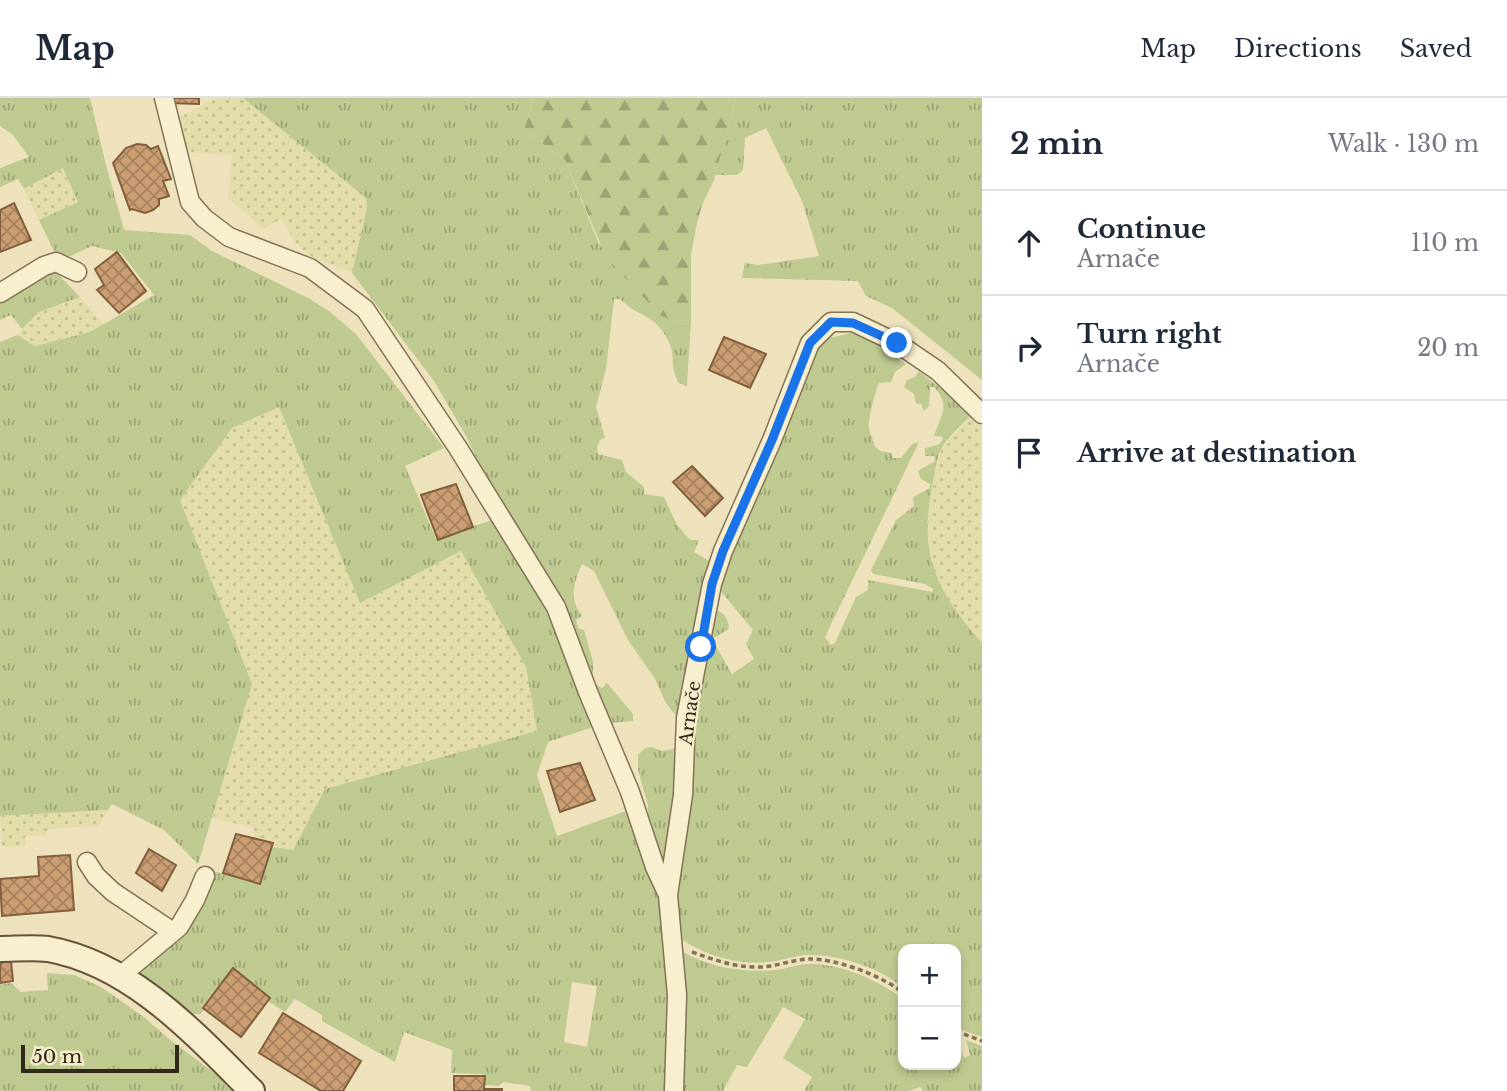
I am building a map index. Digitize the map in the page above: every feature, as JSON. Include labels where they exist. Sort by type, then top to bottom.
[{"type":"street","points":[[164,98],[190,202],[204,218],[229,237],[310,268],[365,309],[458,447],[556,607],[668,895],[677,995],[674,1091]]},
{"type":"street","points":[[0,293],[44,265],[56,262],[76,272]]},
{"type":"street","name":"Arnače","points":[[668,895],[683,795],[686,718],[712,584],[723,551],[772,440],[810,343],[831,322],[853,323],[897,343],[938,371],[982,414]]},
{"type":"street","points":[[87,862],[96,876],[113,892],[173,932]]},
{"type":"street","points":[[119,977],[179,927],[205,876]]},
{"type":"street","points":[[0,949],[47,949],[85,960],[119,977],[179,1020],[252,1091]]},
{"type":"path","points":[[673,948],[722,962],[754,967],[808,959],[834,963],[863,972],[898,989]]},
{"type":"path","points":[[961,1033],[982,1041]]},
{"type":"shaded area","points":[[216,98],[243,98],[366,198],[367,208],[352,273],[314,258],[298,246],[281,219],[263,229],[228,198],[232,156],[188,152],[178,118]]},
{"type":"shaded area","points":[[63,168],[78,202],[39,220],[24,189]]},
{"type":"shaded area","points":[[80,297],[103,324],[90,332],[34,346],[17,335],[39,312]]},
{"type":"shaded area","points":[[279,407],[360,603],[461,551],[526,667],[538,731],[325,789],[293,850],[253,840],[254,828],[212,818],[214,810],[180,500],[232,428]]},
{"type":"shaded area","points":[[972,414],[982,426],[982,507],[979,520],[982,528],[982,643],[952,609],[937,580],[929,550],[928,507],[941,450]]},
{"type":"shaded area","points":[[108,810],[98,826],[48,829],[45,835],[25,836],[26,846],[2,847],[0,816]]},
{"type":"green space","points":[[0,98],[90,98],[124,230],[190,235],[212,251],[310,299],[330,312],[356,334],[444,448],[405,466],[436,539],[495,519],[556,616],[596,726],[548,742],[537,775],[557,836],[626,811],[664,915],[671,965],[669,1091],[531,1091],[530,1086],[503,1082],[499,1086],[484,1085],[483,1074],[451,1073],[452,1050],[404,1032],[395,1062],[322,1021],[322,1015],[295,999],[285,1012],[228,976],[201,1014],[189,1014],[145,980],[139,970],[195,912],[213,871],[260,883],[273,847],[293,850],[325,789],[537,731],[526,667],[461,551],[360,603],[279,407],[232,428],[180,500],[252,684],[198,864],[164,830],[112,804],[108,810],[0,816],[0,342],[17,335],[35,346],[90,332],[154,295],[121,253],[92,246],[71,256],[56,255],[39,220],[78,202],[63,168],[24,189],[18,179],[0,187],[0,168],[29,157],[13,135],[0,126]],"holes":[[[572,982],[597,986],[587,1047],[564,1042]]]},
{"type":"green space","points":[[243,98],[534,98],[524,130],[565,160],[599,244],[675,321],[691,320],[687,386],[679,383],[676,377],[669,342],[658,325],[620,299],[614,299],[606,369],[596,407],[605,438],[600,440],[598,454],[622,460],[626,472],[644,487],[644,494],[664,497],[677,525],[690,540],[699,540],[694,552],[712,563],[680,721],[628,640],[594,571],[582,564],[576,578],[574,597],[582,616],[576,620],[579,629],[584,630],[593,662],[593,683],[602,688],[607,683],[633,714],[633,721],[610,723],[547,579],[517,526],[488,483],[466,436],[434,381],[352,273],[367,208],[366,198]]},
{"type":"green space","points":[[534,98],[736,98],[714,180],[697,223],[691,255],[691,320],[675,321],[661,316],[606,257],[565,160],[524,130]]},
{"type":"green space","points":[[736,98],[982,98],[982,380],[892,308],[866,296],[858,281],[742,278],[745,263],[758,265],[819,256],[802,201],[766,128],[745,138],[743,170],[737,175],[715,175]]},
{"type":"green space","points":[[52,268],[80,297],[39,312],[22,329],[11,315],[0,320],[0,304]]},
{"type":"green space","points":[[851,333],[868,339],[906,364],[895,372],[891,382],[879,383],[872,406],[869,431],[874,445],[880,451],[891,453],[893,458],[901,458],[912,444],[919,442],[825,637],[831,645],[835,643],[856,597],[868,590],[868,580],[933,592],[933,589],[925,584],[873,574],[871,570],[896,520],[914,506],[913,497],[930,488],[930,484],[921,479],[918,471],[935,461],[934,456],[925,456],[925,448],[938,445],[943,437],[934,436],[943,410],[939,394],[934,387],[930,387],[929,406],[924,411],[921,404],[916,403],[914,394],[904,387],[907,380],[915,377],[919,371],[972,414],[950,436],[937,459],[928,512],[928,534],[930,554],[943,590],[982,643],[982,1037],[961,1030],[961,944],[898,944],[898,984],[870,968],[844,959],[806,955],[757,963],[734,961],[711,954],[680,938],[676,915],[686,765],[710,609],[724,615],[727,621],[729,629],[712,639],[732,674],[754,659],[746,644],[753,630],[715,584],[811,350],[825,339]]},
{"type":"green space","points":[[652,747],[662,751],[678,748],[668,862],[658,863],[638,769],[638,755],[645,748]]},
{"type":"green space","points":[[680,950],[713,965],[750,971],[775,970],[802,964],[836,967],[883,986],[898,996],[898,1070],[961,1070],[961,1052],[964,1058],[970,1055],[966,1040],[982,1046],[982,1091],[923,1091],[920,1087],[909,1091],[804,1091],[812,1077],[783,1058],[805,1019],[783,1007],[747,1067],[737,1065],[723,1091],[680,1091]]},
{"type":"green space","points":[[47,973],[74,975],[101,987],[144,1017],[238,1091],[0,1091],[0,984],[11,983],[21,992],[48,990]]},
{"type":"building","points":[[167,98],[199,98],[199,104],[167,103]]},
{"type":"building","points":[[137,144],[151,149],[158,146],[171,179],[163,181],[169,196],[159,199],[159,205],[145,213],[130,210],[113,163],[126,148]]},
{"type":"building","points":[[14,203],[31,240],[0,252],[0,210]]},
{"type":"building","points":[[117,252],[146,291],[119,313],[97,290],[104,285],[95,269]]},
{"type":"building","points":[[724,337],[766,354],[750,388],[709,370]]},
{"type":"building","points":[[692,466],[723,498],[705,516],[673,482]]},
{"type":"building","points":[[456,484],[473,527],[438,540],[421,495]]},
{"type":"building","points":[[580,763],[595,800],[560,812],[547,771]]},
{"type":"building","points":[[236,834],[273,843],[260,884],[223,873]]},
{"type":"building","points":[[149,849],[176,865],[162,891],[136,873]]},
{"type":"building","points":[[70,855],[74,910],[2,916],[0,879],[39,876],[38,857]]},
{"type":"building","points":[[11,961],[13,981],[0,983],[0,962]]},
{"type":"building","points":[[233,968],[270,998],[241,1037],[203,1008]]},
{"type":"building","points":[[283,1013],[361,1061],[343,1091],[321,1091],[259,1053]]},
{"type":"building","points":[[454,1076],[485,1076],[484,1089],[502,1091],[454,1091]]},
{"type":"route","points":[[701,647],[712,584],[723,551],[772,440],[810,343],[831,322],[853,323],[897,343]]}]
